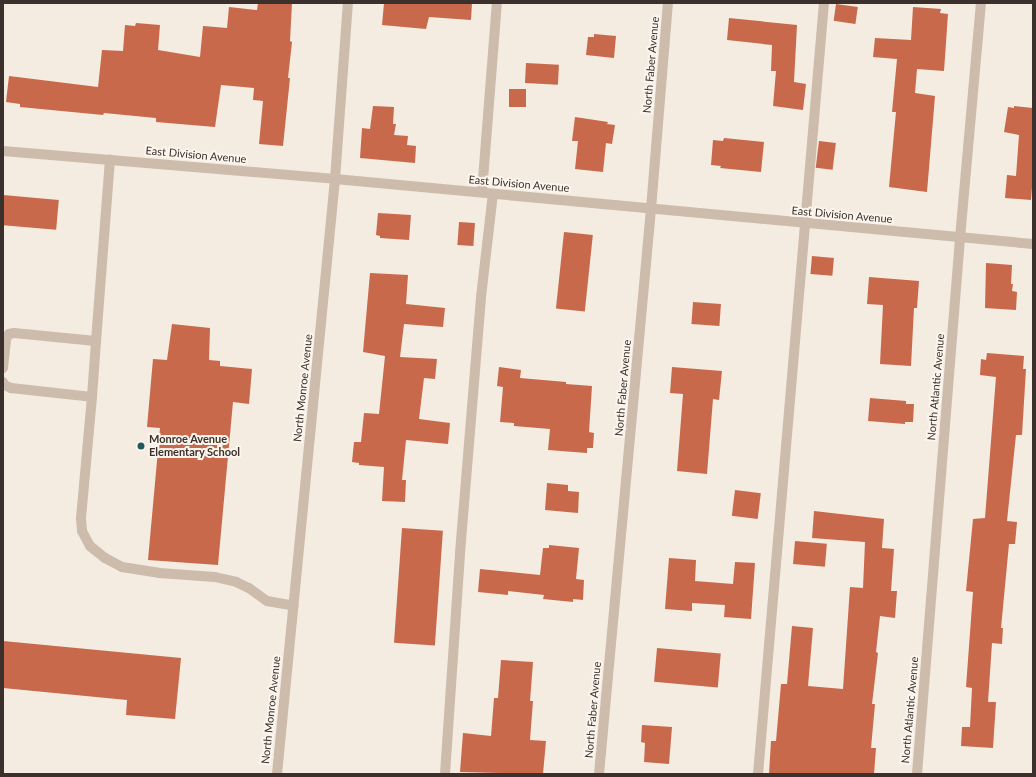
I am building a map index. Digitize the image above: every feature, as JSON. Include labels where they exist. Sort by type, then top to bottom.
[{"type":"street","name":"North Monroe Avenue","points":[[277,774],[336,179],[348,3]]},
{"type":"street","points":[[445,774],[460,553],[481,297],[497,3]]},
{"type":"street","name":"North Faber Avenue","points":[[599,774],[651,209],[668,3]]},
{"type":"street","points":[[758,774],[824,3]]},
{"type":"street","name":"North Atlantic Avenue","points":[[916,774],[981,3]]},
{"type":"street","name":"East Division Avenue","points":[[3,151],[336,179],[1033,244]]},
{"type":"street","points":[[110,160],[81,519],[82,531],[90,546],[105,558],[122,567],[159,573],[214,577],[248,588],[268,601],[294,606]]},
{"type":"street","points":[[3,368],[6,339],[9,334],[14,333],[96,340]]},
{"type":"street","points":[[3,382],[4,385],[11,388],[92,397]]},
{"type":"building","points":[[258,3],[292,3],[290,41],[292,42],[288,78],[290,78],[283,146],[259,144],[263,101],[253,100],[254,88],[221,85],[215,127],[156,122],[156,118],[104,113],[103,115],[20,107],[20,104],[6,102],[9,76],[98,87],[102,50],[123,51],[125,25],[135,26],[136,23],[160,25],[158,50],[200,57],[203,26],[227,28],[229,7],[257,10]]},
{"type":"building","points":[[384,3],[472,3],[471,20],[429,17],[426,29],[382,25]]},
{"type":"building","points":[[836,4],[858,7],[855,24],[834,21]]},
{"type":"building","points":[[913,7],[941,9],[940,13],[948,14],[944,71],[917,69],[915,93],[935,96],[927,192],[889,187],[896,112],[892,112],[897,59],[873,57],[875,38],[911,40]]},
{"type":"building","points":[[729,18],[797,25],[794,82],[806,84],[803,110],[773,106],[776,71],[771,71],[772,45],[727,40]]},
{"type":"building","points":[[594,34],[616,36],[614,58],[586,55],[588,37],[594,37]]},
{"type":"building","points":[[526,63],[559,65],[558,85],[525,83]]},
{"type":"building","points":[[509,89],[526,89],[526,107],[509,107]]},
{"type":"building","points":[[373,106],[394,107],[393,124],[396,124],[394,135],[408,136],[407,145],[416,146],[415,163],[360,158],[362,128],[370,129]]},
{"type":"building","points":[[1014,106],[1033,108],[1033,175],[1031,200],[1005,198],[1007,175],[1016,176],[1019,135],[1004,132],[1008,107],[1014,108]]},
{"type":"building","points":[[575,117],[608,122],[607,124],[615,125],[612,144],[606,143],[603,172],[575,169],[578,141],[572,141]]},
{"type":"building","points":[[724,138],[764,142],[761,172],[720,168],[721,166],[711,165],[713,140],[723,141]]},
{"type":"building","points":[[819,141],[836,143],[833,170],[816,168]]},
{"type":"building","points":[[3,195],[59,200],[56,230],[3,225]]},
{"type":"building","points":[[378,213],[411,215],[409,240],[380,238],[380,236],[376,235]]},
{"type":"building","points":[[459,222],[475,223],[473,246],[457,245]]},
{"type":"building","points":[[564,232],[593,235],[585,312],[556,309]]},
{"type":"building","points":[[812,256],[834,258],[832,276],[810,274]]},
{"type":"building","points":[[986,263],[1012,265],[1011,284],[1013,284],[1012,291],[1017,292],[1016,310],[985,308]]},
{"type":"building","points":[[370,273],[408,275],[406,304],[445,308],[443,327],[404,324],[400,357],[437,359],[435,379],[424,378],[419,419],[450,423],[448,444],[406,440],[402,480],[406,480],[405,502],[382,501],[384,467],[359,465],[359,463],[352,462],[354,442],[361,442],[364,413],[379,414],[385,356],[363,352]]},
{"type":"building","points":[[869,277],[919,281],[917,308],[914,308],[911,366],[880,364],[883,305],[867,304]]},
{"type":"building","points":[[693,302],[721,304],[719,326],[691,324]]},
{"type":"building","points":[[172,324],[210,328],[209,360],[220,361],[220,366],[252,369],[249,404],[233,402],[218,565],[148,560],[160,428],[147,427],[153,359],[167,360]]},
{"type":"building","points":[[987,353],[1024,356],[1023,369],[1026,369],[1022,435],[1016,435],[1007,521],[1017,522],[1015,544],[1009,544],[1001,628],[1003,628],[1002,644],[992,643],[988,702],[996,702],[993,748],[961,746],[962,727],[970,727],[972,688],[966,687],[973,592],[966,591],[973,519],[985,518],[996,377],[980,375],[981,359],[986,360]]},
{"type":"building","points":[[499,367],[521,370],[520,378],[592,386],[589,432],[594,433],[593,448],[587,448],[587,453],[548,450],[550,429],[514,426],[514,423],[500,422],[503,387],[497,386]]},
{"type":"building","points":[[672,367],[722,371],[719,400],[713,399],[707,474],[677,471],[683,394],[670,393]]},
{"type":"building","points":[[870,398],[906,401],[906,404],[914,404],[913,422],[905,422],[905,424],[868,421]]},
{"type":"building","points":[[547,483],[568,485],[568,491],[579,492],[578,513],[545,510]]},
{"type":"building","points":[[735,490],[761,493],[758,519],[732,516]]},
{"type":"building","points":[[814,511],[884,519],[882,548],[894,549],[891,591],[897,591],[895,618],[880,616],[876,652],[878,653],[872,704],[875,704],[871,748],[876,748],[874,774],[769,774],[771,741],[776,741],[781,684],[787,684],[792,626],[813,628],[808,686],[843,689],[850,587],[863,588],[865,542],[812,538]]},
{"type":"building","points":[[402,528],[443,531],[435,646],[394,643]]},
{"type":"building","points":[[795,541],[827,544],[825,567],[793,564]]},
{"type":"building","points":[[549,545],[579,548],[576,579],[584,580],[583,600],[573,599],[573,602],[543,599],[544,595],[508,591],[508,595],[478,592],[480,569],[540,575],[543,548],[549,548]]},
{"type":"building","points":[[669,558],[696,560],[695,581],[733,584],[735,562],[755,563],[751,619],[724,617],[725,605],[692,603],[692,611],[665,609]]},
{"type":"building","points":[[3,641],[181,658],[175,719],[126,715],[127,700],[3,688]]},
{"type":"building","points":[[657,648],[721,654],[718,687],[654,682]]},
{"type":"building","points":[[501,660],[533,662],[530,701],[533,701],[530,740],[546,741],[543,774],[460,772],[463,733],[491,736],[494,698],[498,698]]},
{"type":"building","points":[[642,725],[672,727],[669,764],[644,762],[645,743],[641,742]]},
{"type":"place","name":"Monroe Avenue Elementary School","points":[[141,446]]}]
